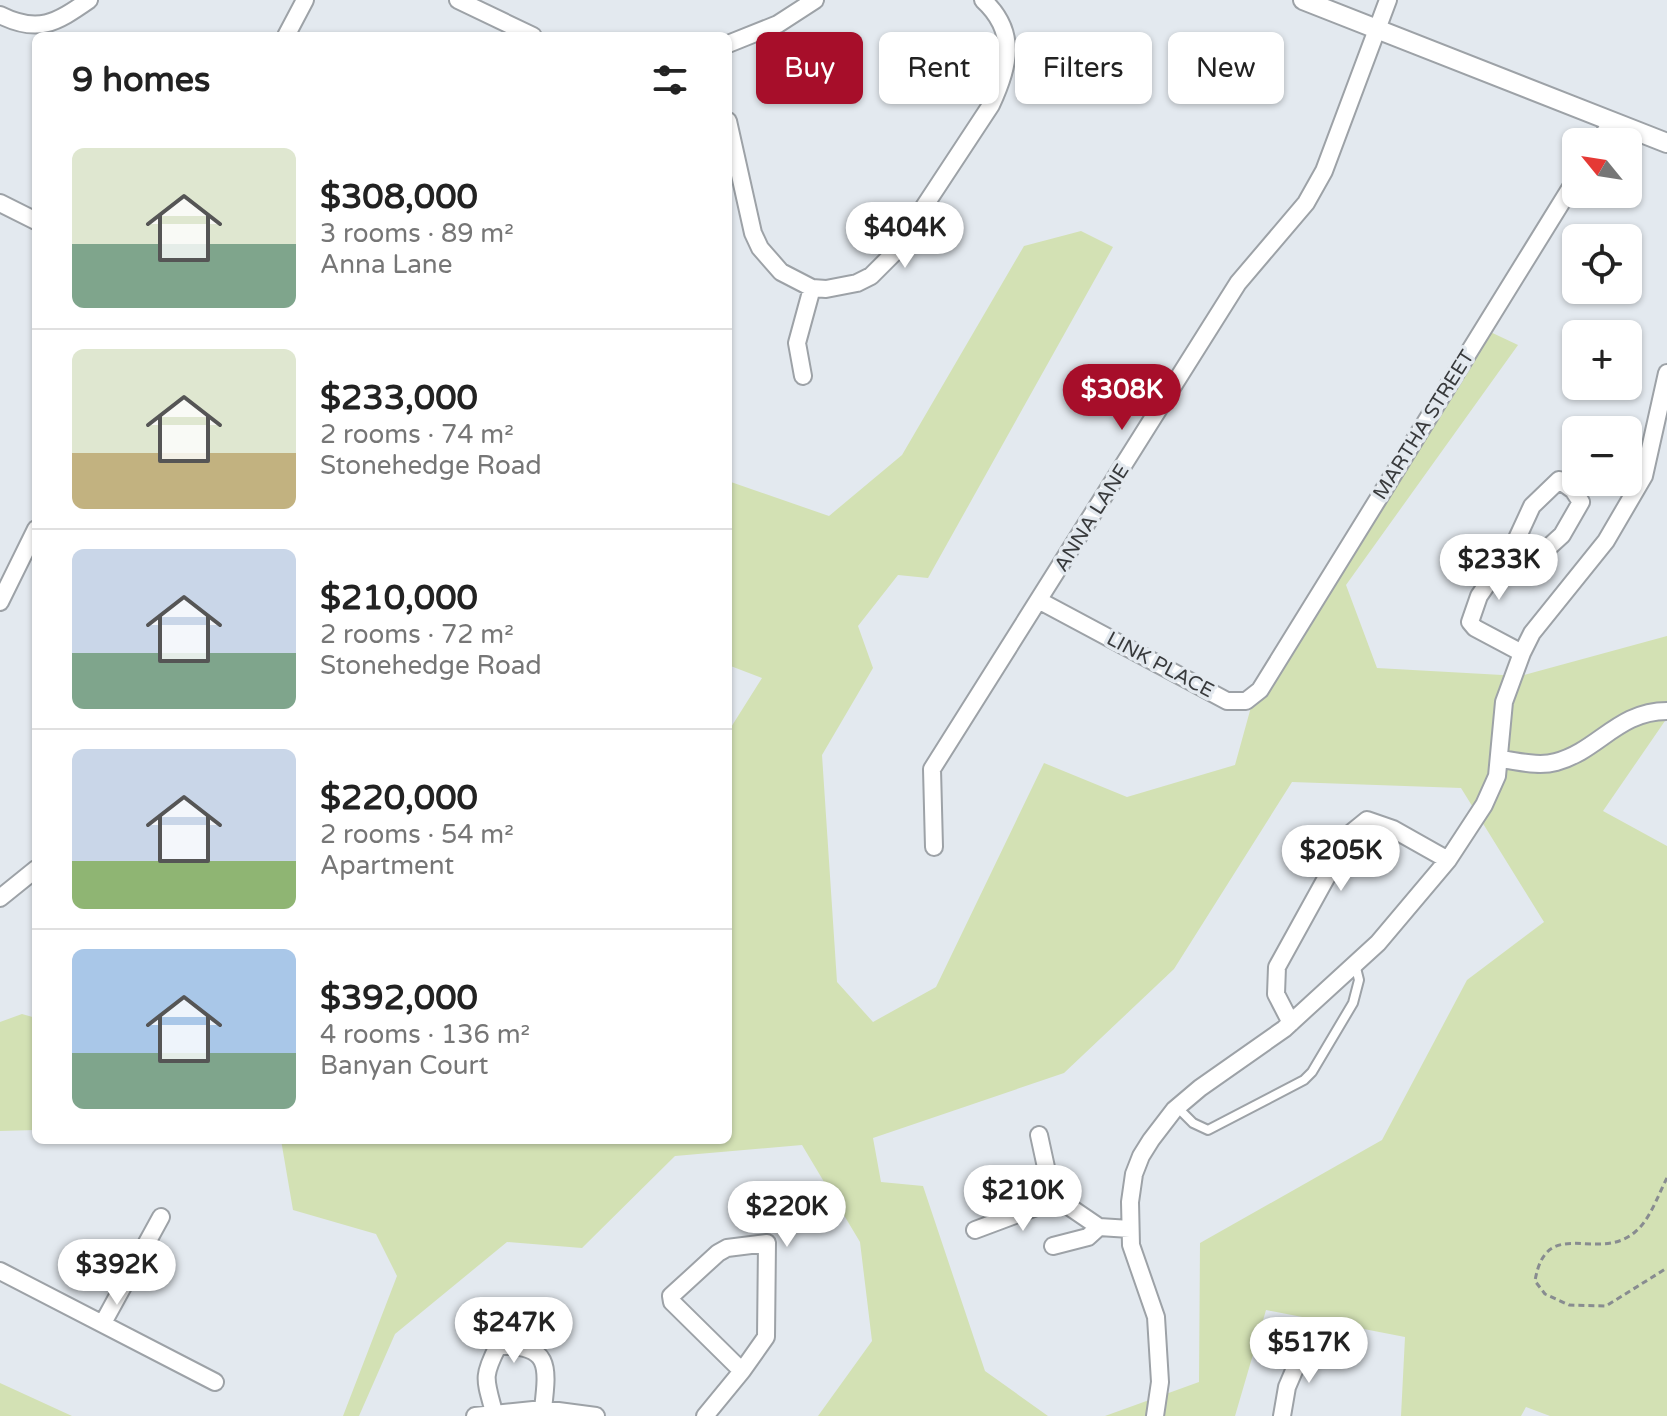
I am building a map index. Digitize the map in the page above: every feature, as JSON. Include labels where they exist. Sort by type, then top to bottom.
[{"type":"street","points":[[0,15],[18,24],[33,26],[54,22],[89,0]]},
{"type":"street","points":[[288,32],[305,0]]},
{"type":"street","points":[[458,0],[525,32]]},
{"type":"street","points":[[732,42],[778,24],[815,0]]},
{"type":"street","points":[[732,139],[753,233],[760,248],[781,272],[812,288],[826,289],[857,283],[871,276],[886,261],[991,105],[1002,80],[1007,47],[998,19],[983,0]]},
{"type":"street","points":[[1303,0],[1667,143]]},
{"type":"street","name":"ANNA LANE","points":[[934,847],[932,769],[1238,283],[1306,203],[1324,171],[1388,0]]},
{"type":"street","points":[[1608,128],[1612,121]]},
{"type":"street","name":"MARTHA STREET","points":[[1272,670],[1562,202]]},
{"type":"street","points":[[0,203],[32,219]]},
{"type":"street","points":[[803,376],[797,343],[812,288]]},
{"type":"street","points":[[1155,1416],[1160,1382],[1156,1317],[1131,1245],[1134,1174],[1151,1140],[1177,1107],[1291,1023],[1409,909],[1448,860],[1484,805],[1497,776],[1504,702],[1532,633],[1606,541],[1644,476],[1667,373]]},
{"type":"street","points":[[1514,545],[1540,555],[1562,535],[1581,502],[1573,490],[1559,480],[1532,506],[1514,545],[1479,596],[1470,622],[1475,628],[1522,653]]},
{"type":"street","points":[[0,602],[32,537]]},
{"type":"street","name":"LINK PLACE","points":[[1040,601],[1227,701],[1246,701],[1260,690],[1272,670]]},
{"type":"street","points":[[1500,759],[1540,764],[1557,762],[1576,754],[1626,720],[1645,712],[1667,711]]},
{"type":"street","points":[[1291,1023],[1276,994],[1277,967],[1351,833],[1367,820],[1393,829],[1448,860]]},
{"type":"street","points":[[0,898],[32,872]]},
{"type":"street","points":[[1039,1135],[1052,1195],[1099,1227],[1130,1229]]},
{"type":"street","points":[[975,1230],[1058,1199]]},
{"type":"street","points":[[103,1323],[161,1217]]},
{"type":"street","points":[[1053,1246],[1088,1237],[1099,1227]]},
{"type":"street","points":[[705,1416],[742,1371],[766,1337],[767,1243],[727,1248],[671,1296],[672,1302],[742,1371]]},
{"type":"street","points":[[0,1271],[215,1382]]},
{"type":"street","points":[[494,1412],[486,1369],[498,1346],[516,1345],[530,1349],[541,1358],[547,1373],[543,1409]]},
{"type":"street","points":[[1282,1416],[1287,1387],[1305,1345]]},
{"type":"street","points":[[475,1416],[494,1412],[518,1414],[543,1409],[596,1416]]},
{"type":"lane","points":[[1177,1107],[1193,1123],[1208,1130],[1304,1080],[1319,1061],[1353,1003],[1359,980],[1355,964]]},
{"type":"path","points":[[1667,1178],[1635,1232],[1611,1244],[1556,1245],[1545,1252],[1538,1263],[1535,1281],[1545,1294],[1569,1305],[1606,1306],[1667,1268]]},
{"type":"green space","points":[[1081,231],[1113,247],[928,578],[898,575],[858,626],[873,668],[822,755],[837,982],[873,1022],[936,987],[1044,763],[1127,797],[1235,765],[1259,678],[1484,329],[1518,345],[1346,585],[1377,668],[1520,676],[1667,636],[1667,718],[1603,811],[1667,846],[1667,1416],[1550,1416],[1526,1407],[1521,1416],[1401,1416],[1405,1337],[1266,1310],[1235,1416],[1105,1416],[1199,1382],[1200,1243],[1382,1140],[1467,980],[1544,922],[1461,788],[1292,782],[1174,969],[1064,1073],[873,1138],[881,1182],[923,1186],[985,1371],[1048,1416],[818,1416],[872,1341],[860,1242],[802,1145],[675,1156],[582,1248],[507,1242],[395,1334],[359,1416],[343,1416],[397,1276],[376,1234],[293,1210],[282,1144],[732,1144],[732,726],[762,678],[732,667],[732,482],[829,516],[902,455],[1024,246]]},
{"type":"green space","points":[[22,1014],[32,1017],[32,1130],[0,1131],[0,1022]]},
{"type":"green space","points":[[0,1383],[72,1416],[0,1416]]}]
